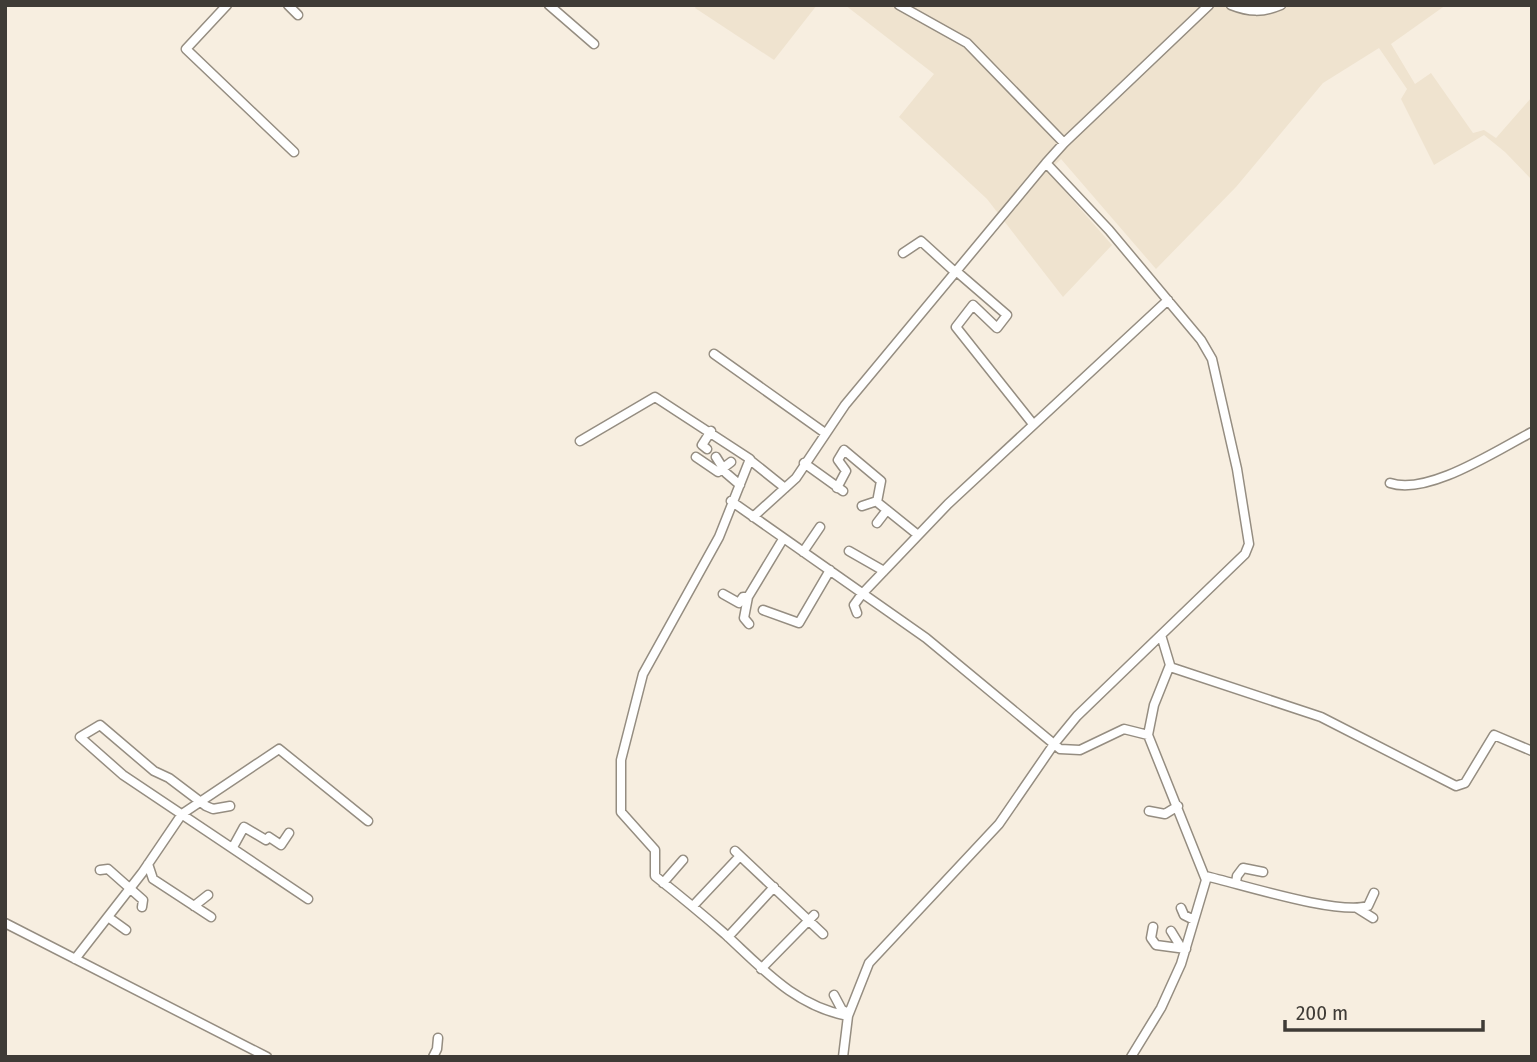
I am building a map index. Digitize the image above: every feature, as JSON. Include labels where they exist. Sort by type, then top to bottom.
[{"type":"street","points":[[227,5],[186,49],[294,152]]},
{"type":"street","points":[[288,5],[299,15]]},
{"type":"street","points":[[549,5],[594,44]]},
{"type":"street","points":[[899,5],[967,43],[1064,143]]},
{"type":"street","points":[[753,517],[798,475],[825,433],[1046,163],[1209,5]]},
{"type":"street","points":[[1231,5],[1248,12],[1267,11],[1281,5]]},
{"type":"street","points":[[843,1057],[848,1014],[869,963],[999,824],[1054,744],[1077,716],[1245,554],[1250,533],[1212,359],[1186,319],[1109,230],[1046,163]]},
{"type":"street","points":[[903,253],[921,241],[1005,311],[1006,318],[997,328],[973,305]]},
{"type":"street","points":[[983,293],[956,327],[1034,424]]},
{"type":"street","points":[[857,613],[854,605],[862,594],[919,534],[1168,300]]},
{"type":"street","points":[[714,354],[825,433]]},
{"type":"street","points":[[580,441],[655,397],[711,431],[750,460],[763,462],[785,488]]},
{"type":"street","points":[[707,449],[702,445],[711,431]]},
{"type":"street","points":[[1390,484],[1404,487],[1443,478],[1532,432]]},
{"type":"street","points":[[804,463],[840,490],[846,471],[838,460],[844,450],[881,481],[877,500]]},
{"type":"street","points":[[696,457],[714,471],[728,466]]},
{"type":"street","points":[[716,457],[728,466],[740,485]]},
{"type":"street","points":[[750,460],[714,548],[643,674],[621,760],[621,812],[655,850],[654,872],[663,883],[728,937],[780,987],[826,1012],[848,1014]]},
{"type":"street","points":[[877,500],[919,534]]},
{"type":"street","points":[[862,506],[877,500]]},
{"type":"street","points":[[732,501],[926,638],[1060,749],[1080,750],[1124,729],[1148,735]]},
{"type":"street","points":[[877,523],[887,510]]},
{"type":"street","points":[[803,552],[820,527]]},
{"type":"street","points":[[749,624],[744,618],[748,597],[783,539]]},
{"type":"street","points":[[849,551],[884,571]]},
{"type":"street","points":[[763,610],[799,623],[830,570]]},
{"type":"street","points":[[723,594],[739,603],[743,597],[748,597]]},
{"type":"street","points":[[1131,1057],[1161,1008],[1194,920],[1205,876],[1148,735],[1154,705],[1170,667],[1161,635]]},
{"type":"street","points":[[1170,667],[1321,717],[1456,786],[1465,783],[1494,735],[1532,751]]},
{"type":"street","points":[[230,806],[213,809],[199,801],[169,778],[154,771],[100,724],[80,737],[123,775],[308,899]]},
{"type":"street","points":[[75,959],[148,864],[182,814],[279,749],[368,821]]},
{"type":"street","points":[[1149,811],[1165,814],[1178,806]]},
{"type":"street","points":[[233,847],[244,827],[266,841],[269,837],[281,845],[289,833]]},
{"type":"street","points":[[693,906],[738,853],[812,918],[822,934]]},
{"type":"street","points":[[663,883],[683,860]]},
{"type":"street","points":[[148,864],[153,879],[211,917]]},
{"type":"street","points":[[1236,883],[1243,868],[1263,872]]},
{"type":"street","points":[[100,870],[108,869],[130,888],[143,900],[142,907]]},
{"type":"street","points":[[1205,876],[1303,900],[1357,908],[1368,906],[1374,893]]},
{"type":"street","points":[[728,937],[774,887]]},
{"type":"street","points":[[194,906],[208,895]]},
{"type":"street","points":[[1181,908],[1184,915],[1194,920]]},
{"type":"street","points":[[1357,908],[1373,918]]},
{"type":"street","points":[[108,918],[127,930]]},
{"type":"street","points":[[761,969],[812,918]]},
{"type":"street","points":[[5,923],[267,1057]]},
{"type":"street","points":[[1153,927],[1151,938],[1156,945],[1184,949]]},
{"type":"street","points":[[1171,931],[1184,949]]},
{"type":"street","points":[[834,995],[842,1010],[848,1014]]},
{"type":"street","points":[[433,1057],[438,1049],[438,1038]]},
{"type":"shaded area","points":[[697,5],[817,5],[774,60],[695,8]]},
{"type":"shaded area","points":[[845,5],[1446,5],[1391,44],[1415,84],[1431,73],[1473,133],[1484,130],[1496,138],[1532,97],[1532,180],[1484,135],[1434,165],[1401,99],[1407,89],[1379,48],[1323,83],[1236,187],[1156,269],[1061,159],[1048,172],[1112,245],[1063,297],[987,199],[899,117],[934,74]]}]
